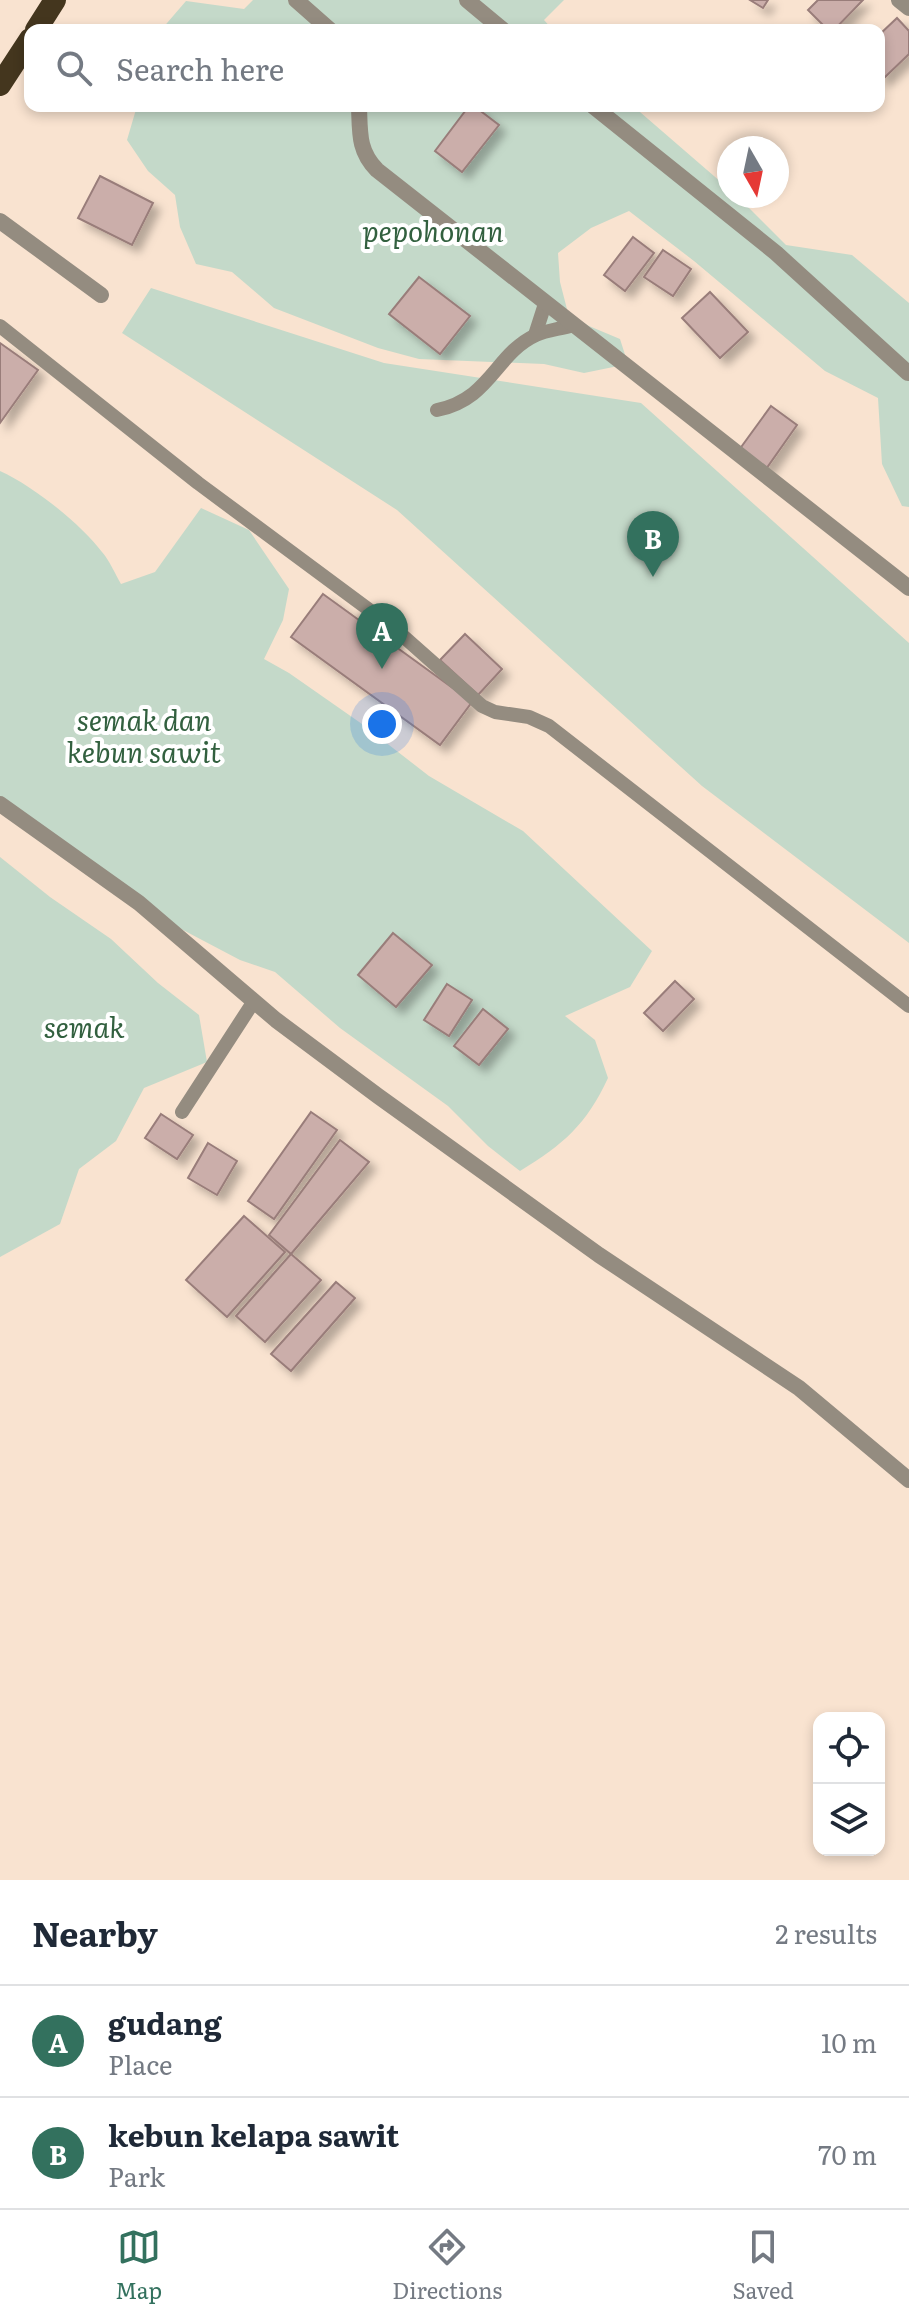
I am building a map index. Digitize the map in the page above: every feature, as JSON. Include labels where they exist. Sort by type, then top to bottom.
[{"type":"highway","points":[[40,24],[55,0]]},
{"type":"highway","points":[[0,85],[24,48]]},
{"type":"street","points":[[296,0],[323,24]]},
{"type":"street","points":[[467,0],[496,24]]},
{"type":"street","points":[[899,0],[909,8]]},
{"type":"street","points":[[359,112],[360,145],[366,159],[545,304],[909,588]]},
{"type":"street","points":[[600,112],[776,253],[908,373]]},
{"type":"street","points":[[0,221],[101,295]]},
{"type":"street","points":[[0,804],[139,903],[314,1049],[520,1199],[799,1388],[909,1480]]},
{"type":"lane","points":[[535,335],[545,304]]},
{"type":"lane","points":[[437,410],[457,405],[480,390],[510,356],[535,335],[573,325]]},
{"type":"lane","points":[[0,326],[198,483],[395,629],[482,706],[495,712],[529,717],[549,726],[909,1006]]},
{"type":"lane","points":[[182,1112],[254,1001]]},
{"type":"green space","points":[[253,0],[564,0],[544,20],[548,24],[166,24],[186,1],[244,9]]},
{"type":"green space","name":"pepohonan","points":[[135,112],[640,112],[717,179],[717,208],[749,208],[786,245],[852,255],[909,303],[909,507],[902,506],[882,464],[878,398],[825,371],[629,211],[591,228],[558,253],[560,282],[568,313],[620,339],[628,364],[584,373],[544,364],[419,359],[378,348],[274,308],[232,272],[196,264],[180,227],[175,195],[148,171],[127,140]]},
{"type":"green space","points":[[151,288],[384,363],[641,403],[909,643],[909,943],[702,786],[397,510],[122,333]]},
{"type":"green space","name":"semak dan kebun sawit","points":[[0,471],[41,496],[81,529],[105,556],[121,584],[155,572],[201,508],[249,530],[289,589],[283,620],[264,659],[362,724],[429,776],[523,831],[652,951],[630,987],[565,1016],[595,1040],[608,1078],[582,1121],[549,1152],[520,1171],[488,1146],[448,1106],[340,1028],[275,972],[240,960],[183,930],[0,807]]},
{"type":"green space","name":"semak","points":[[0,857],[50,897],[111,939],[158,983],[199,1015],[207,1062],[144,1088],[116,1141],[79,1169],[60,1224],[0,1257]]},
{"type":"building","points":[[750,0],[768,0],[763,8]]},
{"type":"building","points":[[818,0],[863,0],[840,24],[822,24],[808,10]]},
{"type":"building","points":[[897,18],[909,31],[909,54],[885,77],[885,29]]},
{"type":"building","points":[[464,112],[482,112],[499,125],[462,172],[435,151]]},
{"type":"building","points":[[100,176],[153,203],[132,245],[78,218]]},
{"type":"building","points":[[633,237],[654,253],[625,291],[604,275]]},
{"type":"building","points":[[663,250],[691,269],[673,296],[644,277]]},
{"type":"building","points":[[419,277],[470,316],[440,354],[389,314]]},
{"type":"building","points":[[710,292],[748,332],[720,358],[682,318]]},
{"type":"building","points":[[0,343],[38,370],[0,423]]},
{"type":"building","points":[[771,406],[797,425],[766,469],[739,450]]},
{"type":"building","points":[[323,594],[472,702],[440,745],[291,637]]},
{"type":"building","points":[[465,634],[502,669],[478,695],[440,660]]},
{"type":"building","points":[[393,933],[432,965],[396,1007],[358,975]]},
{"type":"building","points":[[675,981],[694,999],[663,1031],[644,1013]]},
{"type":"building","points":[[447,984],[472,1000],[449,1036],[424,1020]]},
{"type":"building","points":[[483,1009],[508,1029],[479,1065],[454,1046]]},
{"type":"building","points":[[311,1112],[337,1130],[274,1219],[248,1201]]},
{"type":"building","points":[[161,1114],[193,1135],[177,1159],[145,1138]]},
{"type":"building","points":[[340,1140],[369,1162],[291,1254],[269,1235]]},
{"type":"building","points":[[208,1143],[237,1161],[217,1195],[188,1178]]},
{"type":"building","points":[[244,1216],[285,1252],[227,1317],[186,1280]]},
{"type":"building","points":[[291,1254],[321,1280],[265,1342],[236,1316]]},
{"type":"building","points":[[336,1282],[355,1298],[291,1371],[271,1354]]},
{"type":"place","name":"kebun kelapa sawit","points":[[653,577]]},
{"type":"place","name":"gudang","points":[[382,669]]}]
